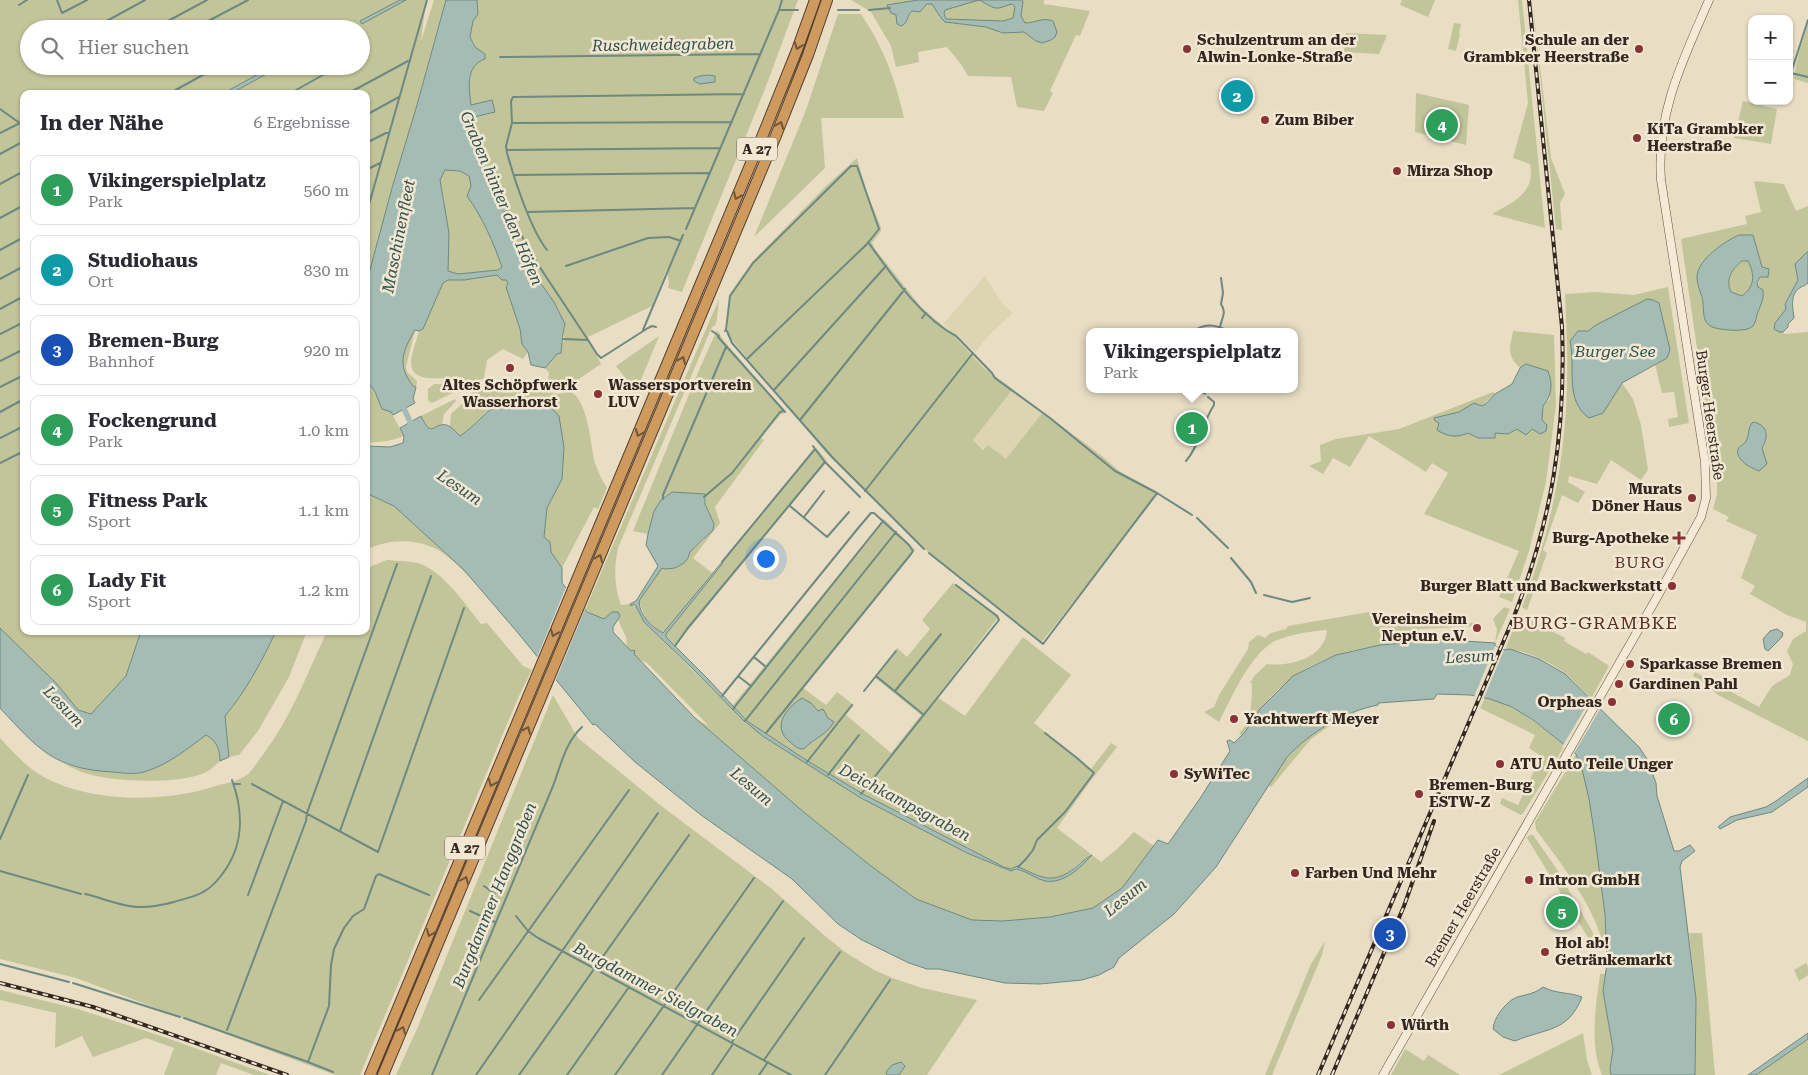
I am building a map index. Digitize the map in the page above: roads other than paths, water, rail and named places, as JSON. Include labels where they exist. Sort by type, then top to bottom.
[{"type":"highway","name":"A 27","points":[[370,1075],[696,296],[790,68],[815,0]]},
{"type":"highway","name":"A 27","points":[[383,1075],[714,284],[808,55],[827,0]]},
{"type":"main road","name":"Burger Heerstraße","points":[[1568,752],[1697,527],[1705,506],[1707,486],[1705,462],[1661,180],[1661,143],[1663,124],[1671,92],[1709,0]]},
{"type":"main road","name":"Bremer Heerstraße","points":[[1383,1075],[1568,752]]},
{"type":"water","points":[[400,0],[406,0],[369,20],[362,20]]},
{"type":"water","points":[[446,0],[477,0],[478,14],[473,21],[470,37],[475,47],[485,54],[485,59],[479,62],[471,72],[469,85],[471,105],[492,100],[495,112],[474,117],[471,127],[483,164],[495,191],[501,202],[509,208],[504,214],[514,246],[554,302],[565,324],[561,353],[557,354],[545,368],[531,365],[528,352],[522,344],[520,329],[506,287],[508,283],[506,280],[502,280],[497,275],[464,280],[448,280],[443,283],[423,329],[415,330],[404,352],[403,365],[405,371],[413,386],[416,387],[413,399],[415,403],[393,415],[391,412],[382,409],[370,385],[370,270]],"holes":[[[445,170],[460,171],[469,176],[471,186],[467,196],[483,222],[502,267],[498,270],[458,274],[448,271],[449,233],[440,180]]]},
{"type":"water","points":[[918,0],[979,0],[1022,0],[1021,16],[1025,23],[1045,20],[1053,21],[1057,32],[1051,40],[1042,43],[1024,32],[1003,33],[986,27],[945,22],[932,4],[927,4],[920,12],[912,11],[901,26],[897,24],[896,15],[891,13],[887,5]],"holes":[[[979,0],[996,8],[1012,4],[1015,7],[1013,18],[1003,21],[946,19],[945,10]]]},
{"type":"water","points":[[257,75],[265,75],[237,90],[229,90]]},
{"type":"water","points":[[709,75],[715,76],[715,82],[700,84],[694,81],[694,78]]},
{"type":"water","points":[[1739,235],[1753,235],[1762,267],[1769,269],[1768,277],[1760,277],[1757,283],[1758,287],[1763,290],[1763,296],[1754,324],[1745,330],[1727,330],[1709,325],[1704,316],[1697,280],[1698,271],[1707,258],[1720,246]],"holes":[[[1742,261],[1748,261],[1753,276],[1749,288],[1742,296],[1731,292],[1729,279],[1738,264]]]},
{"type":"water","points":[[1807,252],[1808,283],[1795,293],[1793,297],[1794,318],[1783,332],[1779,332],[1774,329],[1775,323],[1786,309],[1785,304],[1798,280],[1795,264]]},
{"type":"water","name":"Burger See","points":[[1647,299],[1659,303],[1670,350],[1667,358],[1622,383],[1603,413],[1589,418],[1581,411],[1576,402],[1572,383],[1572,351],[1570,341],[1578,331],[1588,331]]},
{"type":"water","name":"Burger See","points":[[1526,364],[1548,371],[1550,376],[1551,390],[1543,406],[1542,420],[1547,425],[1546,431],[1540,434],[1532,429],[1526,435],[1517,429],[1508,434],[1495,433],[1495,438],[1478,438],[1468,433],[1456,436],[1437,430],[1439,423],[1434,418],[1459,412],[1474,403],[1482,406],[1495,394],[1512,384],[1520,368]]},
{"type":"water","name":"Lesum","points":[[517,397],[545,401],[559,416],[564,447],[562,479],[547,508],[544,537],[550,542],[551,552],[562,568],[562,583],[587,612],[604,619],[612,612],[618,612],[620,616],[613,627],[613,632],[631,651],[635,651],[634,654],[695,718],[806,814],[871,866],[916,899],[972,920],[1003,921],[1050,917],[1093,908],[1122,888],[1158,840],[1168,844],[1230,751],[1227,741],[1230,740],[1234,743],[1245,732],[1260,709],[1293,676],[1336,655],[1380,645],[1460,638],[1464,641],[1495,643],[1495,646],[1504,650],[1510,649],[1539,659],[1565,674],[1639,747],[1647,759],[1656,783],[1657,796],[1674,851],[1679,851],[1690,845],[1695,851],[1682,861],[1680,867],[1696,999],[1695,1075],[1611,1075],[1613,1049],[1603,991],[1607,963],[1605,915],[1595,837],[1582,769],[1576,754],[1533,720],[1512,707],[1490,699],[1470,695],[1437,694],[1434,699],[1378,703],[1378,705],[1340,718],[1307,739],[1287,757],[1216,867],[1174,914],[1119,958],[1114,967],[1099,975],[1082,980],[1040,984],[1005,983],[939,969],[927,969],[909,963],[862,940],[838,924],[792,879],[701,815],[635,762],[595,724],[593,725],[464,570],[394,506],[370,495],[370,446],[390,447],[403,443],[404,436],[400,428],[421,416],[430,429],[447,425],[460,436],[492,408]]},
{"type":"water","points":[[1753,422],[1762,426],[1766,432],[1766,439],[1762,448],[1767,464],[1759,471],[1744,463],[1738,453],[1738,449],[1747,439]]},
{"type":"water","points":[[672,492],[705,494],[705,504],[714,524],[713,530],[690,552],[684,563],[675,568],[662,568],[639,601],[641,611],[650,624],[663,633],[723,563],[666,634],[666,637],[747,721],[806,760],[863,794],[1004,867],[1011,869],[1017,866],[1046,878],[1053,878],[1068,873],[1092,855],[1077,870],[1059,880],[1045,881],[1020,870],[1011,871],[967,853],[861,798],[764,737],[743,720],[644,622],[636,606],[634,604],[631,606],[630,604],[636,601],[658,566],[646,545],[648,534],[654,511],[661,500]]},
{"type":"water","name":"Lesum","points":[[0,628],[57,684],[78,710],[91,714],[126,676],[140,635],[274,635],[253,675],[225,716],[229,757],[220,761],[217,745],[206,735],[178,756],[155,768],[139,773],[76,767],[61,761],[37,745],[0,708]]},
{"type":"water","points":[[1777,629],[1783,633],[1782,637],[1768,651],[1765,649],[1763,639],[1770,631]]},
{"type":"water","points":[[802,698],[811,703],[818,711],[823,709],[828,718],[834,722],[827,731],[804,749],[796,747],[784,736],[781,724],[786,712]]},
{"type":"water","points":[[1808,778],[1808,787],[1772,812],[1737,820],[1720,829],[1718,827],[1730,817],[1766,807]]},
{"type":"water","points":[[1543,987],[1582,997],[1576,1009],[1563,1023],[1554,1028],[1515,1041],[1503,1037],[1493,1029],[1497,1017],[1509,1002],[1516,997],[1535,992]]},
{"type":"water","points":[[1808,1033],[1808,1039],[1756,1075],[1748,1075]]},
{"type":"water","points":[[901,1062],[905,1066],[899,1075],[887,1075],[886,1072],[892,1065]]},
{"type":"waterway","points":[[19,5],[27,0]]},
{"type":"waterway","points":[[57,0],[62,13],[87,0]]},
{"type":"waterway","points":[[108,20],[145,0]]},
{"type":"waterway","points":[[170,20],[207,0]]},
{"type":"waterway","points":[[210,20],[248,0]]},
{"type":"waterway","points":[[370,201],[427,0]]},
{"type":"waterway","points":[[779,10],[782,0]]},
{"type":"waterway","name":"Ruschweidegraben","points":[[869,10],[890,8]]},
{"type":"waterway","points":[[686,229],[779,10],[798,10]]},
{"type":"waterway","name":"Ruschweidegraben","points":[[838,10],[859,10]]},
{"type":"waterway","points":[[1808,20],[1791,73],[1808,77]]},
{"type":"waterway","name":"Ruschweidegraben","points":[[500,57],[760,54]]},
{"type":"waterway","points":[[354,90],[408,61]]},
{"type":"waterway","points":[[176,90],[203,75]]},
{"type":"waterway","points":[[296,90],[323,75]]},
{"type":"waterway","points":[[547,250],[529,217],[507,153],[506,146],[512,123],[511,101],[513,97],[744,94]]},
{"type":"waterway","points":[[370,113],[399,97]]},
{"type":"waterway","points":[[0,109],[20,123]]},
{"type":"waterway","points":[[512,123],[732,122]]},
{"type":"waterway","points":[[0,133],[18,124]]},
{"type":"waterway","points":[[370,141],[389,133]]},
{"type":"waterway","points":[[0,154],[20,143]]},
{"type":"waterway","points":[[507,150],[720,148]]},
{"type":"waterway","points":[[370,168],[380,163]]},
{"type":"waterway","name":"Graben hinter den Höfen","points":[[725,331],[730,296],[753,263],[851,166],[857,166],[879,229],[867,244],[747,359]]},
{"type":"waterway","points":[[0,184],[20,173]]},
{"type":"waterway","points":[[514,175],[709,173]]},
{"type":"waterway","points":[[0,218],[20,207]]},
{"type":"waterway","points":[[528,212],[695,208]]},
{"type":"waterway","points":[[504,212],[512,215],[529,251],[588,340]]},
{"type":"waterway","points":[[643,330],[683,235]]},
{"type":"waterway","points":[[566,266],[648,238],[669,237],[681,241]]},
{"type":"waterway","points":[[0,250],[20,239]]},
{"type":"waterway","name":"Graben hinter den Höfen","points":[[868,242],[919,307],[930,318],[956,336],[995,378],[1050,418],[1115,471],[1157,493],[1192,515]]},
{"type":"waterway","points":[[774,390],[886,266]]},
{"type":"waterway","points":[[0,279],[20,268]]},
{"type":"waterway","points":[[1220,327],[1224,313],[1221,304],[1223,293],[1221,278]]},
{"type":"waterway","points":[[800,420],[905,289]]},
{"type":"waterway","points":[[0,309],[20,298]]},
{"type":"waterway","name":"Graben hinter den Höfen","points":[[922,318],[926,313]]},
{"type":"waterway","points":[[0,334],[20,324]]},
{"type":"waterway","points":[[1200,328],[1207,326],[1222,328]]},
{"type":"waterway","name":"Graben hinter den Höfen","points":[[563,339],[588,340],[601,358],[648,328],[656,327]]},
{"type":"waterway","name":"Graben hinter den Höfen","points":[[712,331],[719,336]]},
{"type":"waterway","points":[[727,331],[732,343],[833,458],[924,549]]},
{"type":"waterway","points":[[718,337],[785,412]]},
{"type":"waterway","points":[[663,499],[663,495],[726,347]]},
{"type":"waterway","points":[[0,361],[20,351]]},
{"type":"waterway","points":[[865,491],[973,353]]},
{"type":"waterway","points":[[0,387],[20,377]]},
{"type":"waterway","points":[[1186,461],[1195,448],[1214,405],[1214,402],[1208,397]]},
{"type":"waterway","points":[[0,412],[20,401]]},
{"type":"waterway","name":"Maschinenfleet","points":[[401,402],[413,428]]},
{"type":"waterway","points":[[704,497],[732,473],[780,412],[783,411]]},
{"type":"waterway","points":[[0,438],[20,428]]},
{"type":"waterway","points":[[722,562],[815,449],[813,446]]},
{"type":"waterway","points":[[815,449],[825,462],[860,497]]},
{"type":"waterway","points":[[0,463],[20,453]]},
{"type":"waterway","points":[[675,646],[825,462]]},
{"type":"waterway","points":[[804,517],[824,491]]},
{"type":"waterway","points":[[929,553],[1043,644],[1157,493]]},
{"type":"waterway","points":[[790,506],[827,537],[849,512]]},
{"type":"waterway","points":[[722,696],[859,527],[871,513],[874,513],[909,545],[913,551],[766,733]]},
{"type":"waterway","name":"Graben hinter den Höfen","points":[[1197,518],[1228,548]]},
{"type":"waterway","points":[[733,709],[883,521]]},
{"type":"waterway","points":[[745,721],[896,532]]},
{"type":"waterway","name":"Graben hinter den Höfen","points":[[1231,558],[1251,582],[1256,593]]},
{"type":"waterway","points":[[227,1030],[306,821],[307,813],[397,564]]},
{"type":"waterway","points":[[340,831],[431,576]]},
{"type":"waterway","points":[[861,794],[999,620],[997,616],[956,585]]},
{"type":"waterway","name":"Graben hinter den Höfen","points":[[1264,595],[1292,602],[1310,598]]},
{"type":"waterway","points":[[252,784],[378,852],[464,608]]},
{"type":"waterway","points":[[895,691],[941,634]]},
{"type":"waterway","points":[[864,691],[896,651]]},
{"type":"waterway","points":[[754,657],[766,667]]},
{"type":"waterway","points":[[738,676],[751,686]]},
{"type":"waterway","points":[[876,676],[924,715]]},
{"type":"waterway","points":[[807,762],[852,705]]},
{"type":"waterway","name":"Burgdammer Hanggraben","points":[[432,1075],[553,786],[564,755],[571,740],[582,727]]},
{"type":"waterway","name":"Deichkampsgraben","points":[[1018,867],[1033,850],[1037,840],[1065,812],[1094,773],[1045,733]]},
{"type":"waterway","points":[[828,775],[859,735]]},
{"type":"waterway","points":[[0,839],[28,775]]},
{"type":"waterway","name":"Burgdammer Sielgraben","points":[[85,894],[126,906],[144,907],[174,902],[208,889],[228,866],[238,842],[239,805],[232,780]]},
{"type":"waterway","name":"Burgdammer Sielgraben","points":[[234,784],[240,784]]},
{"type":"waterway","points":[[479,1000],[629,790]]},
{"type":"waterway","points":[[248,895],[283,801]]},
{"type":"waterway","points":[[476,1075],[658,813]]},
{"type":"waterway","points":[[519,1075],[689,835]]},
{"type":"waterway","name":"Burgdammer Sielgraben","points":[[0,871],[81,894]]},
{"type":"waterway","points":[[184,1018],[308,1062],[329,1006],[331,965],[334,949],[344,928],[353,916],[364,909],[376,876],[379,874],[429,895]]},
{"type":"waterway","points":[[615,1075],[754,878]]},
{"type":"waterway","name":"Burgdammer Sielgraben","points":[[484,886],[495,894]]},
{"type":"waterway","points":[[662,1075],[783,901]]},
{"type":"waterway","points":[[470,911],[495,922]]},
{"type":"waterway","name":"Burgdammer Sielgraben","points":[[516,916],[528,931],[538,938],[791,1075]]},
{"type":"waterway","points":[[732,1042],[804,938]]},
{"type":"waterway","points":[[764,1060],[840,952]]},
{"type":"waterway","points":[[0,964],[69,982]]},
{"type":"waterway","points":[[825,1075],[890,980]]},
{"type":"waterway","points":[[73,983],[180,1017]]},
{"type":"waterway","points":[[567,1075],[629,987]]},
{"type":"waterway","points":[[712,1075],[733,1044]]},
{"type":"waterway","points":[[308,1062],[333,1072]]},
{"type":"waterway","points":[[759,1075],[768,1062]]},
{"type":"railway","points":[[1318,1075],[1513,619],[1538,547],[1554,476],[1562,403],[1562,327],[1529,0]]},
{"type":"railway","points":[[1332,1075],[1404,906],[1434,821]]},
{"type":"railway","points":[[0,983],[93,1007],[287,1075]]},
{"type":"place","name":"Schulzentrum an der Alwin-Lonke-Straße","points":[[1187,49]]},
{"type":"place","name":"Schule an der Grambker Heerstraße","points":[[1639,49]]},
{"type":"place","name":"Studiohaus","points":[[1237,96]]},
{"type":"place","name":"Zum Biber","points":[[1265,120]]},
{"type":"place","name":"Fockengrund","points":[[1442,125]]},
{"type":"place","name":"KiTa Grambker Heerstraße","points":[[1637,138]]},
{"type":"place","name":"Mirza Shop","points":[[1397,171]]},
{"type":"place","name":"Altes Schöpfwerk Wasserhorst","points":[[510,368]]},
{"type":"place","name":"Wassersportverein LUV","points":[[598,394]]},
{"type":"place","name":"Vikingerspielplatz","points":[[1192,428]]},
{"type":"place","name":"Murats Döner Haus","points":[[1692,498]]},
{"type":"place","name":"Burg-Apotheke","points":[[1679,538]]},
{"type":"place","name":"Burger Blatt und Backwerkstatt","points":[[1672,586]]},
{"type":"place","name":"Vereinsheim Neptun e.V.","points":[[1477,628]]},
{"type":"place","name":"Sparkasse Bremen","points":[[1630,664]]},
{"type":"place","name":"Gardinen Pahl","points":[[1619,684]]},
{"type":"place","name":"Orpheas","points":[[1612,702]]},
{"type":"place","name":"Yachtwerft Meyer","points":[[1234,719]]},
{"type":"place","name":"Lady Fit","points":[[1674,719]]},
{"type":"place","name":"ATU Auto Teile Unger","points":[[1500,764]]},
{"type":"place","name":"SyWiTec","points":[[1174,774]]},
{"type":"place","name":"Bremen-Burg ESTW-Z","points":[[1419,794]]},
{"type":"place","name":"Farben Und Mehr","points":[[1295,873]]},
{"type":"place","name":"Intron GmbH","points":[[1529,880]]},
{"type":"place","name":"Fitness Park","points":[[1562,912]]},
{"type":"place","name":"Bremen-Burg","points":[[1390,934]]},
{"type":"place","name":"Hol ab! Getränkemarkt","points":[[1545,952]]},
{"type":"place","name":"Würth","points":[[1391,1025]]},
{"type":"district","name":"BURG","points":[[1640,562]]},
{"type":"district","name":"BURG-GRAMBKE","points":[[1595,623]]}]
